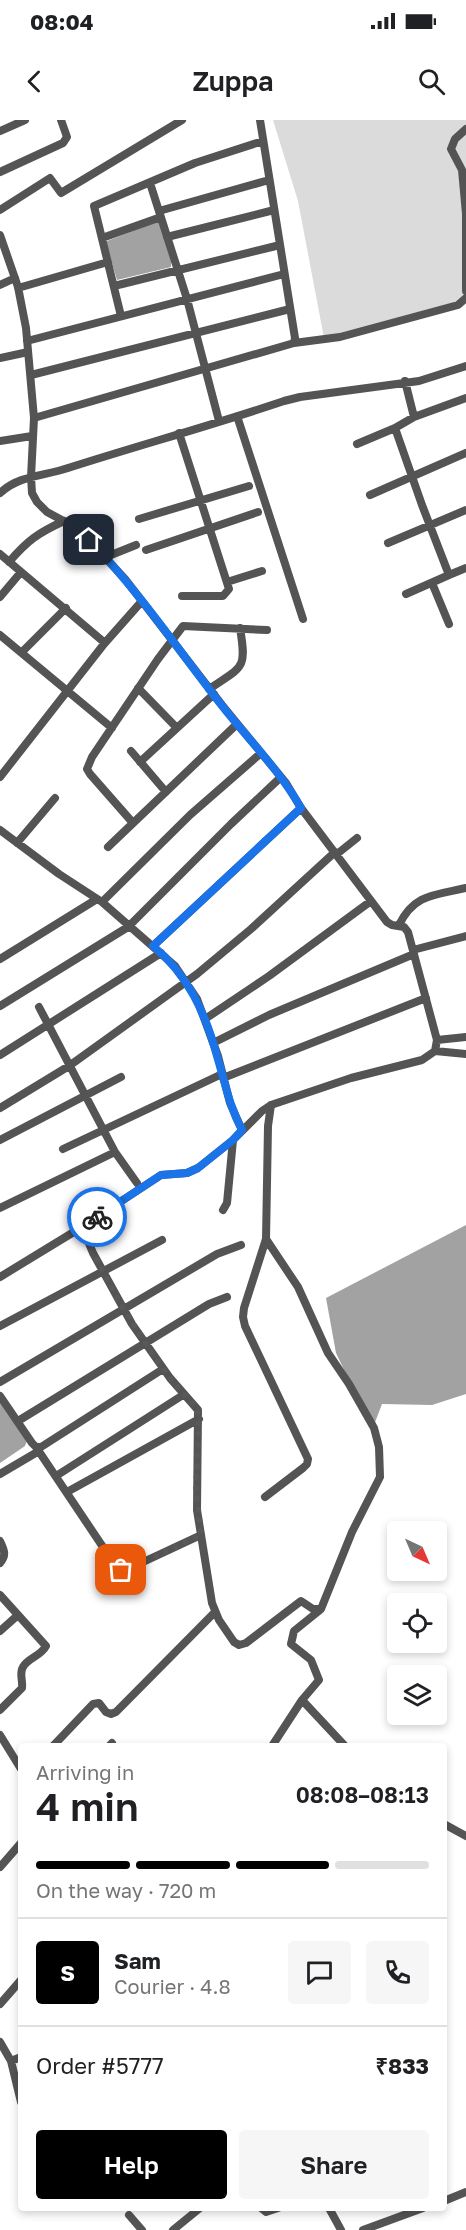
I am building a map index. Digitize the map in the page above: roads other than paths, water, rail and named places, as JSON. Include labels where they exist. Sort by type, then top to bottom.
[{"type":"street","points":[[0,131],[25,120]]},
{"type":"street","points":[[0,172],[63,143],[67,137],[61,120]]},
{"type":"street","points":[[0,210],[50,178],[61,193],[182,120]]},
{"type":"street","points":[[260,120],[294,343]]},
{"type":"street","points":[[466,129],[455,139],[451,149],[462,170],[466,209],[466,291]]},
{"type":"street","points":[[121,316],[95,205],[195,164],[263,141]]},
{"type":"street","points":[[102,238],[160,214],[269,180]]},
{"type":"street","points":[[150,183],[196,333],[219,421]]},
{"type":"street","points":[[167,237],[274,210]]},
{"type":"street","points":[[0,236],[23,306],[31,375],[32,493],[46,512],[64,521],[89,540],[106,557],[280,777],[387,922],[404,927],[408,932],[436,1040],[435,1050]]},
{"type":"street","points":[[114,286],[280,245]]},
{"type":"street","points":[[18,288],[108,262]]},
{"type":"street","points":[[27,341],[284,274]]},
{"type":"street","points":[[0,285],[15,278]]},
{"type":"street","points":[[33,418],[96,402],[294,343],[340,337],[459,305],[466,298]]},
{"type":"street","points":[[31,375],[290,309]]},
{"type":"street","points":[[0,358],[28,352]]},
{"type":"street","points":[[0,493],[9,485],[31,477],[65,469],[300,397],[437,376],[466,366]]},
{"type":"street","points":[[405,381],[414,417]]},
{"type":"street","points":[[357,444],[395,428],[414,417],[466,398]]},
{"type":"street","points":[[237,416],[303,619]]},
{"type":"street","points":[[395,428],[429,526],[449,575]]},
{"type":"street","points":[[179,433],[229,589],[223,596],[182,596]]},
{"type":"street","points":[[0,441],[32,436]]},
{"type":"street","points":[[370,495],[466,453]]},
{"type":"street","points":[[140,519],[249,486]]},
{"type":"street","points":[[388,543],[466,510]]},
{"type":"street","points":[[146,549],[258,512]]},
{"type":"street","points":[[9,562],[26,542],[64,521]]},
{"type":"street","points":[[106,557],[136,545]]},
{"type":"street","points":[[0,555],[105,643]]},
{"type":"street","points":[[406,594],[466,568]]},
{"type":"street","points":[[227,582],[262,571]]},
{"type":"street","points":[[0,597],[21,572]]},
{"type":"street","points":[[432,582],[449,624]]},
{"type":"street","points":[[0,777],[105,643],[142,601]]},
{"type":"street","points":[[22,652],[66,608]]},
{"type":"street","points":[[133,823],[87,769],[92,757],[178,630],[183,626],[267,630]]},
{"type":"street","points":[[140,762],[243,662],[244,650],[240,628]]},
{"type":"street","points":[[0,634],[112,728]]},
{"type":"street","points":[[138,688],[177,728]]},
{"type":"street","points":[[108,847],[237,724]]},
{"type":"street","points":[[130,751],[166,792]]},
{"type":"street","points":[[0,958],[99,900],[261,753]]},
{"type":"street","points":[[0,1006],[128,927],[280,777]]},
{"type":"street","points":[[17,843],[55,798]]},
{"type":"street","points":[[153,946],[301,808]]},
{"type":"street","points":[[0,830],[99,900],[161,953],[187,981],[205,1019],[234,1114],[242,1130]]},
{"type":"street","points":[[0,1108],[69,1066],[228,950],[336,853],[357,838]]},
{"type":"street","points":[[399,925],[411,905],[421,899],[466,888]]},
{"type":"street","points":[[205,1019],[269,976],[371,901]]},
{"type":"street","points":[[213,1043],[413,952],[466,936]]},
{"type":"street","points":[[0,1056],[161,953]]},
{"type":"street","points":[[63,1149],[222,1076],[426,998]]},
{"type":"street","points":[[39,1007],[84,1097],[136,1184]]},
{"type":"street","points":[[436,1040],[466,1037]]},
{"type":"street","points":[[0,1277],[161,1175],[187,1173],[198,1168],[271,1106],[351,1078],[422,1060],[435,1050],[466,1054]]},
{"type":"street","points":[[0,1140],[121,1077]]},
{"type":"street","points":[[265,1497],[303,1468],[308,1459],[243,1317],[266,1239],[268,1126],[271,1106]]},
{"type":"street","points":[[223,1210],[227,1203],[233,1140]]},
{"type":"street","points":[[0,1208],[115,1152]]},
{"type":"street","points":[[82,1227],[103,1273],[144,1343],[183,1395],[198,1410],[196,1490],[214,1612],[234,1642],[239,1645],[246,1643],[301,1601],[313,1609],[321,1609]]},
{"type":"street","points":[[266,1239],[298,1287],[324,1344],[374,1428],[379,1447],[380,1477],[352,1532],[321,1609],[294,1631],[291,1644],[311,1660],[319,1680],[302,1700],[274,1743]]},
{"type":"street","points":[[0,1326],[162,1240]]},
{"type":"street","points":[[0,1382],[217,1254],[241,1245]]},
{"type":"street","points":[[18,1420],[210,1304],[228,1297]]},
{"type":"street","points":[[0,1474],[163,1369]]},
{"type":"street","points":[[56,1476],[183,1395]]},
{"type":"street","points":[[0,1396],[113,1562],[121,1570],[126,1570],[201,1535]]},
{"type":"street","points":[[67,1492],[199,1419]]},
{"type":"street","points":[[0,1541],[5,1552],[0,1563]]},
{"type":"street","points":[[0,1595],[44,1643],[45,1648],[24,1666],[21,1674],[22,1688],[0,1710]]},
{"type":"street","points":[[56,1743],[93,1704],[99,1703],[106,1712],[111,1714],[116,1712],[214,1612]]},
{"type":"street","points":[[0,1631],[18,1615]]},
{"type":"street","points":[[302,1700],[342,1743]]},
{"type":"street","points":[[0,1735],[18,1764]]},
{"type":"street","points":[[447,1826],[466,1836]]},
{"type":"street","points":[[0,1867],[18,1846]]},
{"type":"street","points":[[0,2004],[18,1983]]},
{"type":"street","points":[[0,2042],[11,2061],[18,2090]]},
{"type":"street","points":[[11,2061],[18,2058]]},
{"type":"street","points":[[447,2200],[466,2192]]},
{"type":"street","points":[[173,2230],[196,2211]]},
{"type":"street","points":[[331,2211],[341,2230]]},
{"type":"street","points":[[363,2230],[415,2211]]},
{"type":"street","points":[[129,2215],[142,2230]]}]
